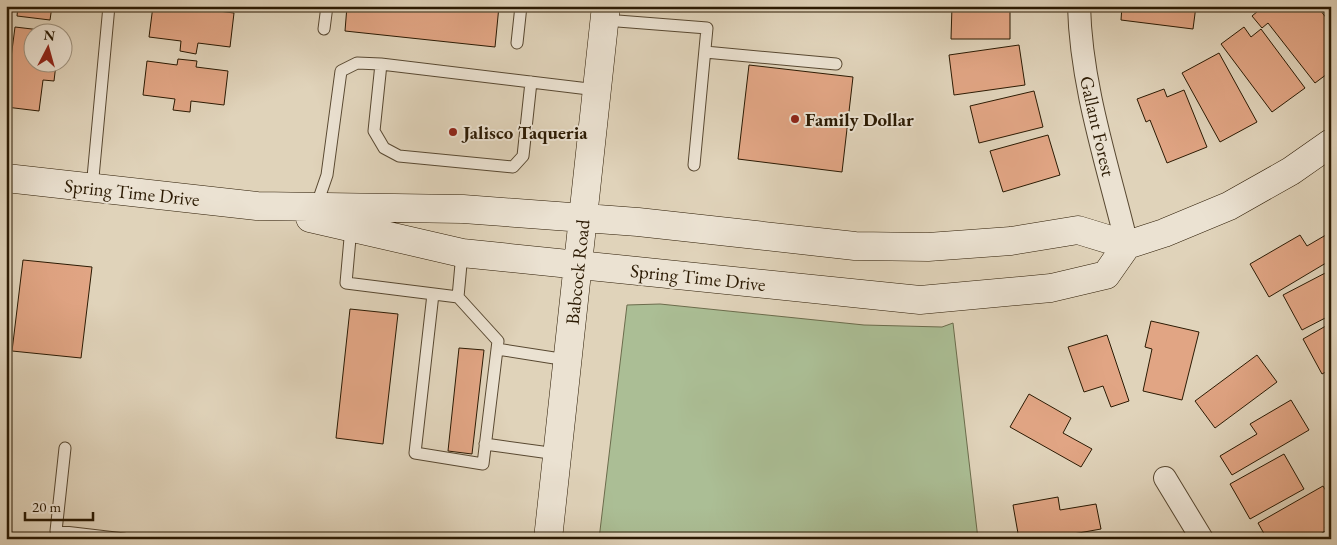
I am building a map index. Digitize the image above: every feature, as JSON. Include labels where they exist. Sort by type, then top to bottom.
[{"type":"street","name":"Gallant Forest","points":[[1079,6],[1080,39],[1085,72],[1127,245]]},
{"type":"street","name":"Babcock Road","points":[[548,539],[605,13]]},
{"type":"street","points":[[1127,245],[1164,233],[1229,206],[1291,171],[1331,143]]},
{"type":"street","name":"Spring Time Drive","points":[[6,178],[316,213],[463,209],[638,222],[854,246],[937,246],[1011,241],[1078,230],[1127,245],[1106,275],[1050,288],[920,300],[462,253],[351,227],[316,213]]},
{"type":"street","points":[[1165,478],[1202,539]]},
{"type":"lane","points":[[92,188],[108,6]]},
{"type":"lane","points":[[324,29],[327,6]]},
{"type":"lane","points":[[517,43],[521,6]]},
{"type":"lane","points":[[605,13],[707,28],[694,165]]},
{"type":"lane","points":[[705,52],[836,64]]},
{"type":"lane","points":[[316,213],[327,175],[341,72],[357,62],[597,90]]},
{"type":"lane","points":[[381,64],[374,131],[384,148],[400,156],[513,166],[523,156],[531,82]]},
{"type":"lane","points":[[351,227],[346,283],[458,297],[498,341],[483,464],[415,453],[433,294]]},
{"type":"lane","points":[[458,297],[462,253]]},
{"type":"lane","points":[[497,349],[568,360]]},
{"type":"lane","points":[[485,444],[557,454]]},
{"type":"lane","points":[[65,448],[55,535],[124,539]]},
{"type":"green space","points":[[660,304],[864,325],[942,327],[953,323],[978,539],[599,539],[627,305]]},
{"type":"building","points":[[18,6],[52,6],[50,20],[17,16]]},
{"type":"building","points":[[153,6],[203,6],[203,9],[234,13],[230,47],[198,43],[196,54],[180,51],[181,41],[149,37]]},
{"type":"building","points":[[347,6],[499,6],[495,47],[345,31]]},
{"type":"building","points":[[952,6],[1010,6],[1010,39],[951,39]]},
{"type":"building","points":[[1122,6],[1196,6],[1193,29],[1121,20]]},
{"type":"building","points":[[1264,6],[1317,6],[1331,24],[1331,71],[1315,83],[1268,23],[1262,28],[1252,16]]},
{"type":"building","points":[[15,27],[22,28],[22,72],[55,72],[54,81],[43,80],[39,111],[6,107],[9,77],[6,76],[6,57],[11,58]]},
{"type":"building","points":[[1244,27],[1251,37],[1261,29],[1305,88],[1272,112],[1221,44]]},
{"type":"building","points":[[1019,45],[1025,85],[954,95],[949,55]]},
{"type":"building","points":[[1219,53],[1257,122],[1220,142],[1182,73]]},
{"type":"building","points":[[178,59],[197,61],[196,67],[228,71],[224,105],[191,101],[190,112],[173,110],[175,99],[143,95],[147,61],[177,65]]},
{"type":"building","points":[[749,65],[853,77],[842,172],[738,159]]},
{"type":"building","points":[[1164,89],[1167,97],[1184,90],[1207,147],[1167,163],[1150,120],[1146,122],[1137,99]]},
{"type":"building","points":[[1034,91],[1043,127],[979,143],[970,106]]},
{"type":"building","points":[[1048,135],[1060,175],[1003,192],[990,151]]},
{"type":"building","points":[[1331,232],[1331,260],[1269,297],[1250,264],[1300,235],[1307,246]]},
{"type":"building","points":[[23,260],[92,267],[81,358],[12,351]]},
{"type":"building","points":[[1331,270],[1331,315],[1302,330],[1283,295]]},
{"type":"building","points":[[350,309],[398,314],[383,444],[336,438]]},
{"type":"building","points":[[1151,321],[1199,332],[1182,400],[1143,391],[1152,349],[1145,347]]},
{"type":"building","points":[[1331,323],[1331,369],[1322,374],[1303,339]]},
{"type":"building","points":[[1107,335],[1129,401],[1111,407],[1103,386],[1084,392],[1068,347]]},
{"type":"building","points":[[459,348],[484,350],[472,454],[448,451]]},
{"type":"building","points":[[1257,355],[1277,382],[1215,428],[1195,401]]},
{"type":"building","points":[[1029,394],[1071,418],[1063,433],[1092,449],[1081,467],[1010,427]]},
{"type":"building","points":[[1291,400],[1309,430],[1232,475],[1220,456],[1257,434],[1250,424]]},
{"type":"building","points":[[1284,454],[1304,489],[1250,519],[1230,484]]},
{"type":"building","points":[[1323,486],[1331,499],[1331,524],[1325,527],[1327,530],[1312,539],[1267,539],[1258,523]]},
{"type":"building","points":[[1058,497],[1060,510],[1096,504],[1101,529],[1045,539],[1019,539],[1013,505]]},
{"type":"place","name":"Family Dollar","points":[[795,119]]},
{"type":"place","name":"Jalisco Taqueria","points":[[453,132]]}]
